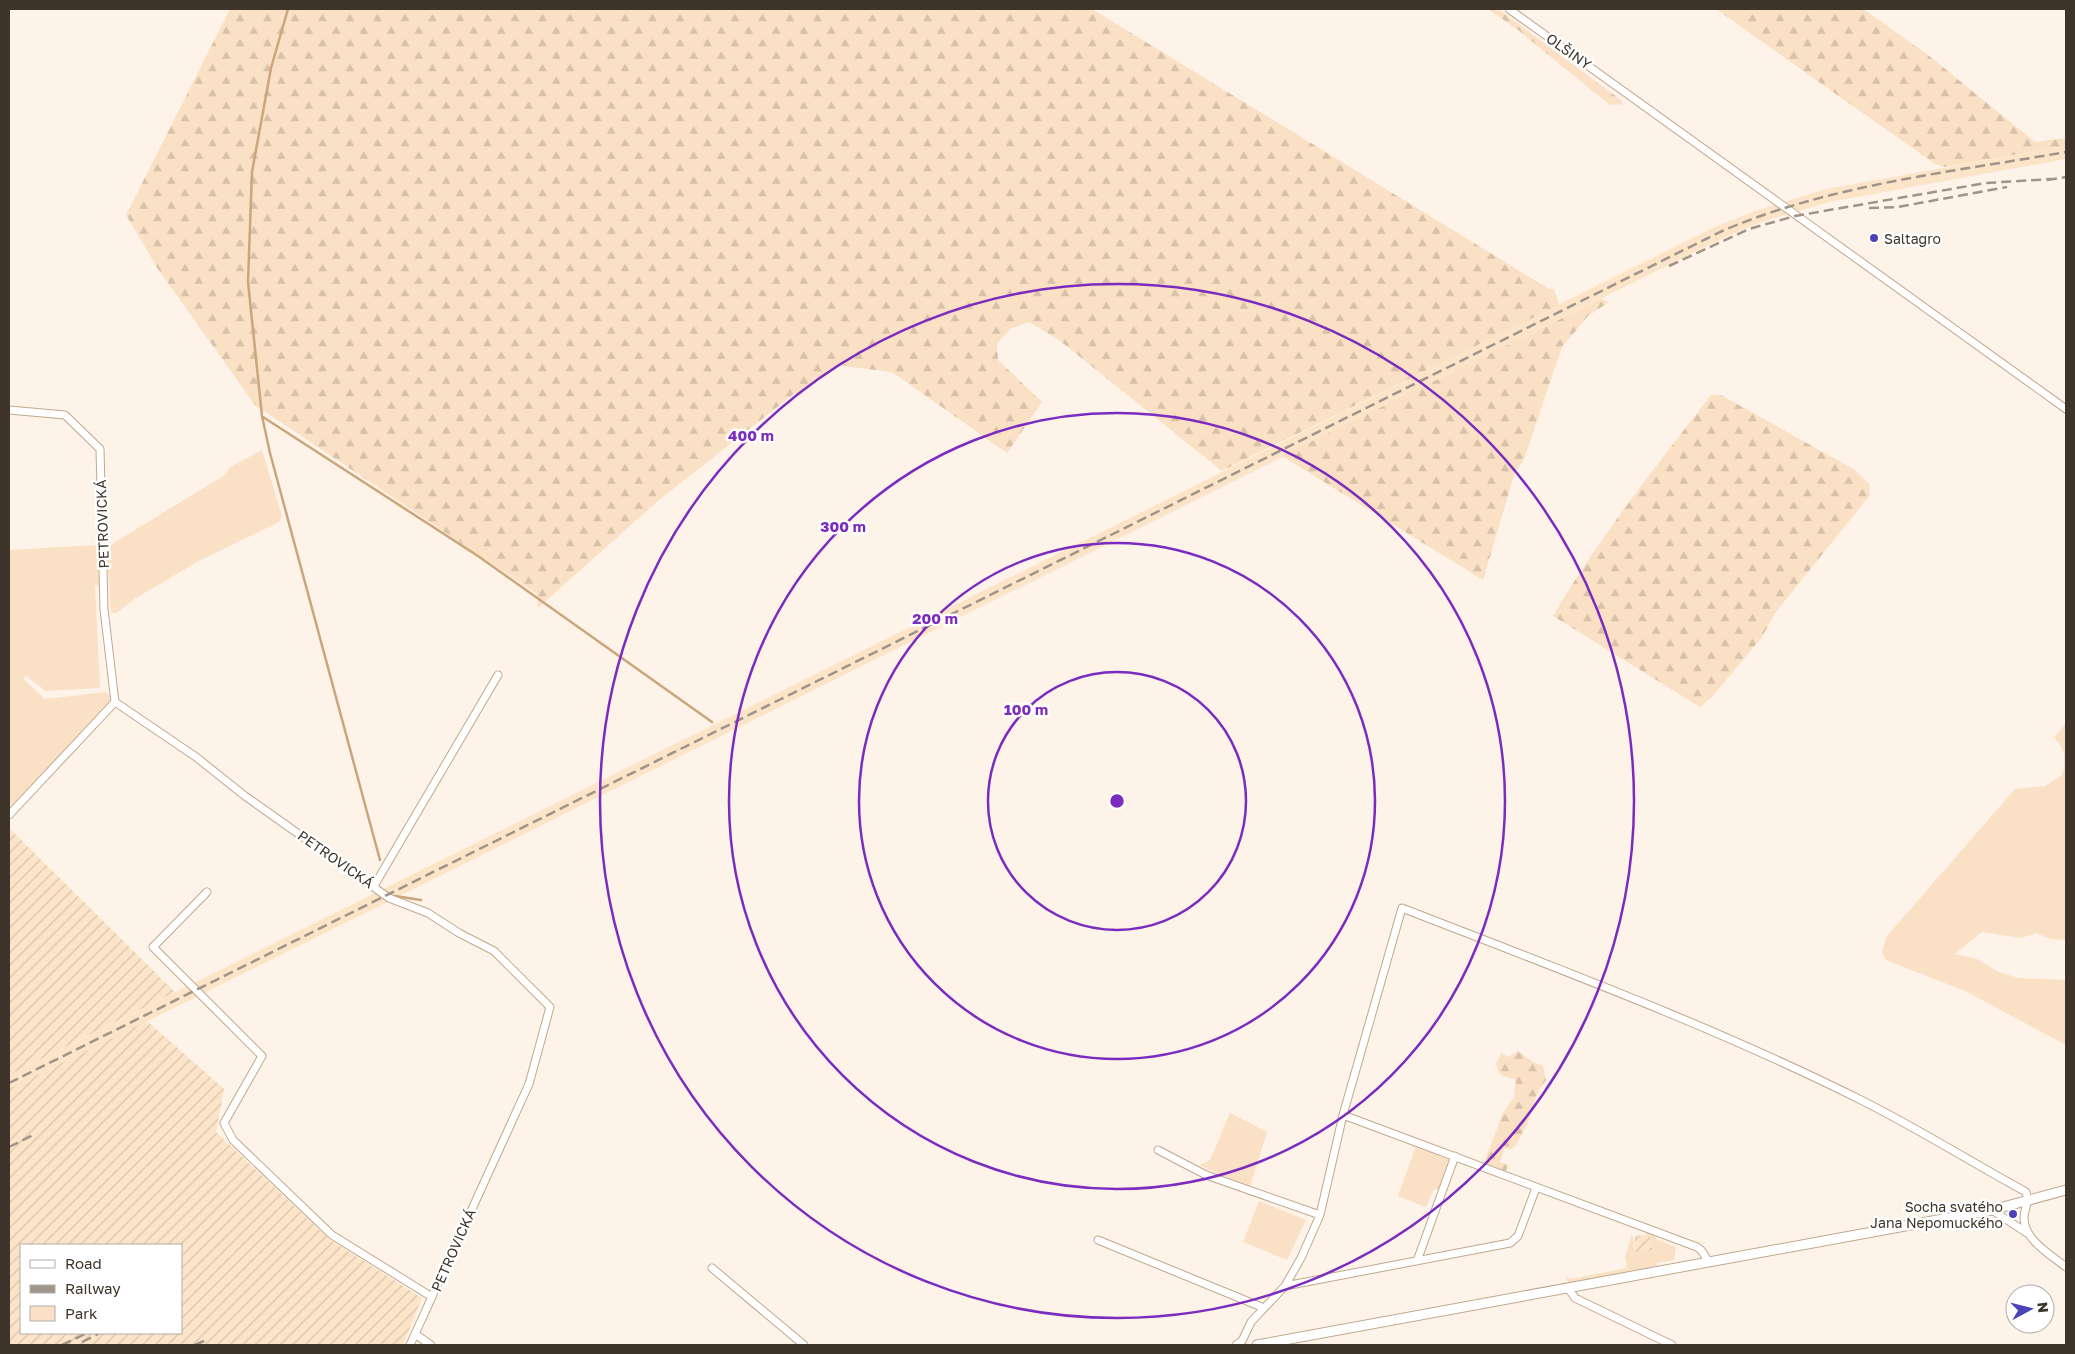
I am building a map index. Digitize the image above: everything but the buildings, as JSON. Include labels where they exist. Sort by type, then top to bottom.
[{"type":"street","name":"OLŠINY","points":[[1509,9],[1629,93],[1805,223],[2066,409]]},
{"type":"street","name":"PETROVICKÁ","points":[[9,410],[65,415],[100,449],[104,609],[115,702],[196,757],[245,796],[389,898],[428,913],[459,933],[494,951],[550,1007],[529,1084],[410,1345]]},
{"type":"street","points":[[374,886],[498,675]]},
{"type":"street","points":[[9,815],[115,702]]},
{"type":"street","points":[[207,892],[153,947],[262,1056],[224,1123],[233,1140],[332,1236],[432,1296]]},
{"type":"street","points":[[1236,1345],[1242,1341],[1251,1322],[1285,1286],[1301,1258],[1320,1216],[1343,1115],[1402,908],[1609,989],[1792,1067],[1863,1101],[2026,1192],[2029,1201],[2024,1219],[2028,1234]]},
{"type":"street","points":[[1343,1115],[1697,1247],[1706,1255],[1708,1262]]},
{"type":"street","points":[[1158,1150],[1206,1175],[1320,1216]]},
{"type":"street","points":[[1417,1261],[1455,1156]]},
{"type":"street","points":[[1285,1286],[1510,1244],[1518,1236],[1536,1188]]},
{"type":"street","points":[[1257,1345],[1992,1210],[2066,1190]]},
{"type":"street","points":[[1992,1210],[2028,1234],[2066,1267]]},
{"type":"street","points":[[1098,1240],[1264,1308]]},
{"type":"street","points":[[712,1268],[804,1345]]},
{"type":"street","points":[[1568,1288],[1575,1298],[1672,1345]]},
{"type":"street","points":[[415,1334],[431,1345]]},
{"type":"shaded area","points":[[2066,146],[2066,159],[1829,202],[1759,223],[1723,238],[9,1090],[9,1075],[1717,226],[1755,211],[1826,189]]},
{"type":"shaded area","points":[[9,828],[175,992],[9,1075]]},
{"type":"shaded area","points":[[147,1021],[224,1089],[216,1132],[329,1239],[422,1298],[403,1345],[9,1345],[9,1089]]},
{"type":"shaded area","points":[[1650,1235],[1653,1250],[1636,1254],[1634,1236]]},
{"type":"green space","points":[[230,9],[1092,9],[1549,289],[1554,289],[1559,305],[1222,471],[1059,340],[1029,322],[1010,329],[997,344],[998,360],[1042,402],[1007,453],[892,372],[836,365],[799,396],[795,393],[659,500],[538,608],[537,594],[255,405],[158,269],[126,215]]},
{"type":"green space","points":[[1488,9],[1498,9],[1621,100],[1623,106],[1620,104],[1610,105],[1518,30]]},
{"type":"green space","points":[[1716,9],[1863,9],[1928,55],[2035,142],[2066,138],[2066,146],[1945,167],[1935,164]]},
{"type":"green space","points":[[1601,299],[1609,302],[1588,316],[1562,347],[1524,459],[1515,472],[1483,580],[1282,456]]},
{"type":"green space","points":[[1711,395],[1721,395],[1855,470],[1869,484],[1870,495],[1775,613],[1762,637],[1712,697],[1700,707],[1553,616],[1609,531]]},
{"type":"green space","points":[[262,450],[282,516],[279,522],[197,562],[136,598],[116,613],[111,613],[107,547],[225,475],[230,467]]},
{"type":"green space","points":[[97,545],[99,586],[95,586],[100,688],[46,691],[26,676],[23,679],[45,699],[106,692],[113,700],[10,809],[9,550]]},
{"type":"green space","points":[[2066,723],[2066,940],[2051,939],[2036,933],[2021,938],[1982,932],[1955,954],[1977,959],[1999,972],[2018,978],[2066,980],[2066,1045],[1965,991],[1886,960],[1882,952],[1887,936],[2015,789],[2045,786],[2062,775],[2064,755],[2061,746],[2054,737]]},
{"type":"green space","points":[[1518,1051],[1533,1062],[1543,1066],[1546,1080],[1537,1094],[1527,1125],[1515,1147],[1505,1148],[1500,1162],[1508,1165],[1506,1171],[1484,1163],[1503,1113],[1514,1097],[1516,1079],[1503,1076],[1496,1064],[1501,1053],[1509,1057]]},
{"type":"green space","points":[[1230,1113],[1267,1132],[1250,1187],[1199,1165],[1210,1160]]},
{"type":"green space","points":[[1416,1146],[1449,1160],[1439,1190],[1434,1189],[1426,1207],[1398,1196]]},
{"type":"green space","points":[[1259,1201],[1306,1220],[1287,1260],[1243,1242]]},
{"type":"green space","points":[[1646,1231],[1657,1235],[1656,1239],[1676,1247],[1674,1260],[1656,1263],[1657,1266],[1568,1282],[1566,1277],[1570,1279],[1627,1268],[1625,1257],[1632,1234],[1636,1254],[1653,1250],[1650,1236],[1646,1235]]},
{"type":"waterway","points":[[288,9],[271,68],[252,172],[248,282],[262,416],[270,453],[380,860]]},
{"type":"waterway","points":[[263,417],[478,556],[712,722]]},
{"type":"waterway","points":[[395,896],[421,900]]},
{"type":"railway","points":[[9,1083],[1720,232],[1803,202],[1846,191],[2066,152]]},
{"type":"railway","points":[[2047,180],[2066,177]]},
{"type":"railway","points":[[1669,266],[1749,229],[1795,216],[1986,183],[2052,179]]},
{"type":"railway","points":[[1869,208],[1898,207],[2007,187]]},
{"type":"railway","points":[[9,1147],[33,1135]]},
{"type":"railway","points":[[62,1345],[85,1334]]},
{"type":"railway","points":[[82,1342],[98,1334]]},
{"type":"railway","points":[[195,1345],[208,1339]]},
{"type":"place","name":"Saltagro","points":[[1874,238]]},
{"type":"place","name":"Socha svatého Jana Nepomuckého","points":[[2013,1214]]}]
